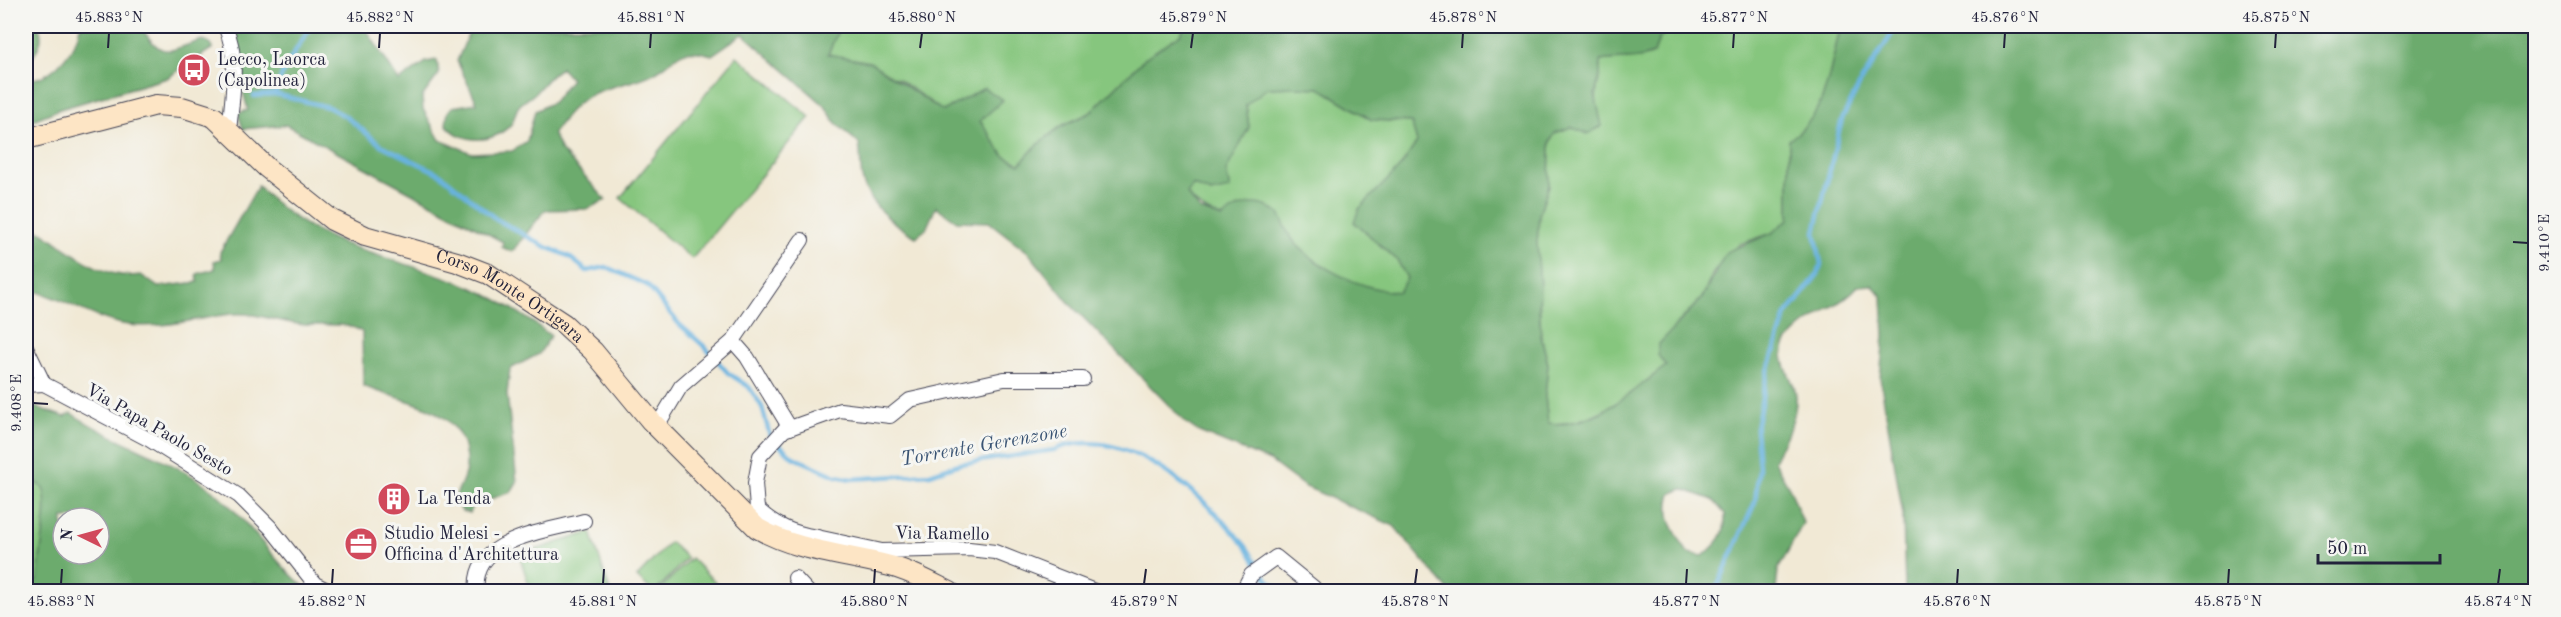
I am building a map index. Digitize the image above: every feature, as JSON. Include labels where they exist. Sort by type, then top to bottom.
[{"type":"main road","name":"Corso Monte Ortigara","points":[[26,139],[162,105],[200,111],[218,120],[267,168],[332,220],[365,236],[457,262],[488,274],[552,315],[587,344],[657,426],[757,528],[777,540],[816,543],[889,565],[950,591]]},
{"type":"street","points":[[225,26],[233,43],[234,82],[229,132]]},
{"type":"street","points":[[657,426],[681,386],[706,367],[733,341],[802,240]]},
{"type":"street","points":[[733,341],[747,357],[787,429],[840,410],[890,416],[910,400],[1004,379],[1083,379]]},
{"type":"street","points":[[26,347],[44,384],[26,385]]},
{"type":"street","name":"Via Papa Paolo Sesto","points":[[44,384],[150,440],[239,496],[270,527],[315,584],[331,591]]},
{"type":"street","name":"Via Ramello","points":[[787,429],[760,456],[755,483],[757,509],[771,522],[816,543],[882,551],[969,549],[995,552],[1097,591]]},
{"type":"street","points":[[477,591],[475,579],[482,563],[499,545],[584,522]]},
{"type":"street","points":[[1241,591],[1251,576],[1276,557],[1314,588]]},
{"type":"street","points":[[795,578],[808,591]]},
{"type":"green space","points":[[26,26],[38,26],[41,33],[39,46],[30,63],[27,75],[34,79],[50,72],[64,59],[75,43],[80,26],[140,26],[161,49],[174,49],[203,40],[213,48],[167,78],[60,109],[26,123]]},
{"type":"green space","points":[[225,26],[364,26],[399,81],[426,62],[437,60],[439,74],[422,97],[423,109],[440,140],[472,153],[512,151],[527,141],[535,111],[553,102],[571,79],[561,68],[557,71],[521,104],[512,123],[497,135],[479,139],[460,136],[446,124],[448,112],[452,107],[477,103],[457,61],[472,26],[840,26],[828,54],[870,62],[943,111],[984,88],[1003,100],[980,121],[1004,156],[1020,164],[1037,145],[1062,126],[1090,113],[1145,58],[1181,34],[1186,26],[1676,26],[1659,38],[1654,53],[1649,56],[1600,61],[1600,76],[1595,94],[1602,126],[1588,134],[1571,127],[1555,133],[1550,142],[1549,185],[1539,215],[1537,243],[1539,307],[1541,336],[1548,364],[1545,396],[1548,423],[1565,423],[1581,420],[1611,406],[1666,366],[1658,355],[1658,345],[1702,298],[1726,252],[1772,233],[1789,219],[1789,140],[1813,117],[1820,103],[1826,89],[1841,26],[2535,26],[2535,591],[1905,591],[1903,515],[1880,378],[1884,336],[1882,296],[1872,285],[1858,286],[1841,301],[1811,320],[1793,335],[1784,350],[1783,357],[1795,390],[1796,405],[1789,430],[1774,461],[1791,491],[1803,523],[1778,570],[1776,591],[1449,591],[1394,526],[1304,486],[1270,461],[1199,432],[1186,423],[1071,305],[1028,252],[989,222],[957,221],[936,207],[926,229],[916,237],[890,220],[865,188],[861,174],[859,144],[835,122],[825,106],[743,34],[712,55],[699,52],[683,53],[650,75],[594,93],[577,104],[553,133],[560,149],[606,200],[587,209],[545,210],[512,252],[502,247],[503,242],[286,125],[243,129],[238,113],[248,110]],"holes":[[[1267,88],[1320,88],[1372,120],[1411,122],[1417,142],[1401,166],[1359,209],[1354,222],[1397,260],[1407,278],[1399,292],[1354,282],[1311,258],[1290,236],[1279,214],[1270,208],[1248,204],[1222,218],[1200,210],[1187,194],[1193,185],[1211,193],[1230,189],[1226,171],[1249,127],[1246,105]],[[1682,489],[1713,500],[1725,514],[1723,533],[1703,556],[1688,553],[1672,525],[1669,511],[1671,494]]]},
{"type":"green space","points":[[840,26],[1186,26],[1181,34],[1145,58],[1090,113],[1061,126],[1037,145],[1020,164],[1004,156],[980,121],[943,111],[898,79],[828,54]]},
{"type":"green space","points":[[1676,26],[1841,26],[1826,90],[1814,119],[1789,141],[1789,219],[1772,233],[1740,244],[1713,273],[1702,298],[1673,328],[1666,366],[1626,397],[1597,414],[1582,420],[1548,424],[1545,396],[1548,364],[1541,336],[1537,243],[1539,215],[1549,185],[1550,142],[1555,133],[1571,127],[1597,107],[1600,61],[1649,56],[1654,53],[1659,38]]},
{"type":"green space","points":[[737,56],[810,117],[692,259],[620,198]]},
{"type":"green space","points":[[1267,88],[1320,88],[1372,120],[1412,122],[1417,142],[1401,166],[1354,222],[1397,260],[1407,278],[1400,292],[1370,287],[1326,268],[1301,249],[1291,238],[1278,213],[1239,217],[1218,216],[1197,205],[1187,194],[1193,185],[1211,193],[1249,127],[1246,104]]},
{"type":"green space","points":[[258,186],[282,208],[306,225],[357,249],[439,275],[479,291],[511,308],[551,336],[539,354],[510,369],[507,394],[517,482],[511,492],[473,505],[470,513],[462,511],[454,499],[466,468],[464,447],[457,432],[432,410],[363,386],[362,332],[349,326],[296,324],[241,314],[155,326],[129,325],[102,318],[39,292],[26,289],[26,223],[81,258],[110,272],[125,276],[141,275],[158,287],[198,282],[197,274],[215,269],[214,261],[221,259],[220,252]]},
{"type":"green space","points":[[26,404],[65,417],[71,413],[204,484],[233,509],[282,566],[310,591],[273,591],[254,583],[247,592],[26,591],[26,584],[38,580],[44,530],[45,493],[38,484],[26,477]]},
{"type":"green space","points":[[26,477],[42,487],[46,504],[38,580],[26,584]]},
{"type":"green space","points":[[591,532],[610,591],[531,591],[519,555]]},
{"type":"green space","points":[[670,542],[687,558],[656,591],[652,591],[637,577]]},
{"type":"green space","points":[[691,558],[719,586],[713,591],[658,591]]},
{"type":"waterway","name":"Torrente Gerenzone","points":[[275,94],[284,69],[311,26]]},
{"type":"waterway","points":[[1715,592],[1755,502],[1759,468],[1756,428],[1767,374],[1786,315],[1818,274],[1821,264],[1815,232],[1842,119],[1861,82],[1897,26]]},
{"type":"waterway","name":"Torrente Gerenzone","points":[[254,96],[275,94],[328,107],[345,116],[381,145],[440,174],[496,219],[544,246],[568,256],[587,271],[606,267],[647,285],[679,324],[705,347],[728,373],[749,387],[762,407],[770,436],[793,457],[836,476],[851,479],[930,474],[959,464],[1054,450],[1080,443],[1107,445],[1133,454],[1159,467],[1206,504],[1246,547],[1268,579],[1283,592]]},
{"type":"place","name":"Lecco, Laorca (Capolinea)","points":[[194,70]]},
{"type":"place","name":"La Tenda","points":[[394,499]]},
{"type":"place","name":"Studio Melesi - Officina d'Architettura","points":[[361,544]]}]
